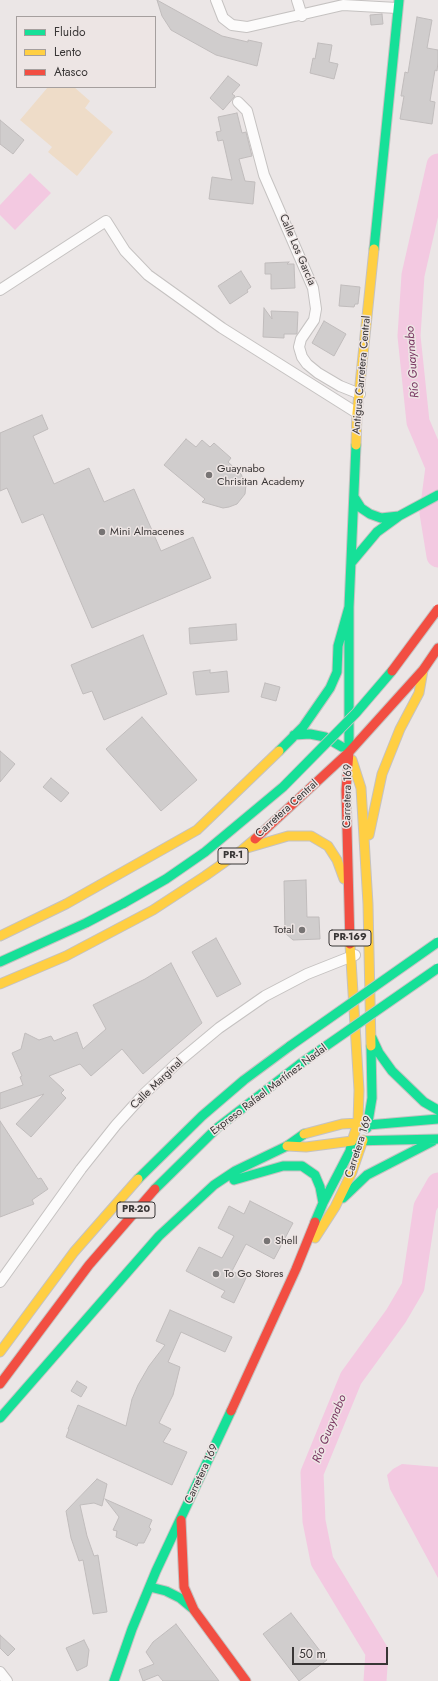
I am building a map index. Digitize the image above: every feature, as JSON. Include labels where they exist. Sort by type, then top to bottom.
[{"type":"main road","name":"Antigua Carretera Central","points":[[349,752],[351,563],[357,413],[398,4]]},
{"type":"main road","points":[[351,563],[377,532],[399,516],[438,495]]},
{"type":"main road","points":[[354,497],[361,508],[370,514],[381,518],[399,516]]},
{"type":"main road","points":[[0,936],[66,904],[196,830],[302,727],[332,683],[337,672],[338,646],[350,607]]},
{"type":"main road","name":"PR-1","points":[[0,962],[86,923],[124,903],[166,879],[206,852],[283,787],[318,753],[356,713],[403,658],[438,609]]},
{"type":"main road","name":"PR-1","points":[[422,670],[438,648]]},
{"type":"main road","points":[[364,851],[369,839],[382,774],[400,729],[420,693],[422,670]]},
{"type":"main road","name":"Carretera Central","points":[[0,984],[66,956],[119,929],[153,910],[242,850],[296,803],[349,752],[422,670]]},
{"type":"main road","points":[[294,735],[310,734],[325,737],[349,752]]},
{"type":"main road","name":"Carretera 169","points":[[296,1269],[335,1207],[352,1172],[368,1125],[372,1098],[369,952],[361,788],[349,752]]},
{"type":"main road","name":"Carretera 169","points":[[114,1681],[132,1629],[156,1570],[181,1520],[296,1269],[323,1203],[350,1151],[358,1123],[359,1090],[351,955],[346,790],[349,752]]},
{"type":"main road","points":[[242,850],[288,836],[311,836],[328,846],[337,860],[349,892]]},
{"type":"main road","name":"Expreso Rafael Martínez Nadal","points":[[0,1352],[74,1252],[150,1166],[202,1116],[244,1080],[290,1046],[438,942]]},
{"type":"main road","name":"Expreso Rafael Martínez Nadal","points":[[0,1384],[89,1265],[163,1179],[217,1128],[300,1064],[438,968]]},
{"type":"main road","points":[[371,1036],[379,1053],[392,1071],[424,1102],[438,1110]]},
{"type":"main road","points":[[0,1418],[159,1236],[214,1185],[236,1171],[287,1146],[304,1134],[342,1124],[358,1123],[368,1125],[438,1119]]},
{"type":"main road","points":[[287,1146],[306,1147],[363,1140],[437,1140]]},
{"type":"main road","points":[[335,1207],[368,1175],[382,1166],[437,1140]]},
{"type":"main road","points":[[214,1185],[283,1166],[302,1166],[315,1175],[320,1187],[323,1203]]},
{"type":"main road","points":[[181,1520],[184,1587],[194,1610],[246,1681]]},
{"type":"main road","points":[[150,1587],[166,1591],[180,1598],[194,1610]]},
{"type":"street","points":[[216,0],[223,18],[232,25],[247,27],[302,16],[343,5],[398,4]]},
{"type":"street","points":[[297,0],[302,16]]},
{"type":"street","name":"Calle Los García","points":[[238,102],[247,111],[264,175],[313,288],[316,309],[314,320],[301,339],[299,347],[302,357],[307,364],[318,373],[340,386],[360,394]]},
{"type":"street","points":[[0,290],[106,221],[125,251],[148,274],[222,328],[357,413]]},
{"type":"street","name":"Calle Marginal","points":[[0,1282],[81,1169],[116,1125],[144,1094],[177,1062],[219,1028],[266,996],[308,974],[351,955],[369,952]]},
{"type":"street","points":[[0,1672],[8,1681]]},
{"type":"shaded area","points":[[47,88],[75,88],[90,101],[85,108],[113,132],[77,176],[48,152],[52,147],[20,120]]},
{"type":"shaded area","points":[[30,173],[51,193],[15,230],[0,215],[0,205]]},
{"type":"shaded area","points":[[402,1464],[438,1467],[438,1578],[390,1489],[387,1475],[393,1469]]},
{"type":"building","points":[[157,0],[222,36],[248,42],[248,40],[262,43],[257,66],[216,55],[171,30],[162,16]]},
{"type":"building","points":[[382,14],[383,24],[371,25],[370,15]]},
{"type":"building","points":[[417,17],[432,20],[427,48],[438,50],[437,71],[435,70],[430,101],[435,102],[432,124],[400,119],[404,96],[401,96],[405,72],[408,73]]},
{"type":"building","points":[[318,43],[332,45],[329,62],[338,64],[334,79],[310,73],[313,58],[315,59]]},
{"type":"building","points":[[228,76],[240,85],[232,94],[235,96],[223,110],[210,98]]},
{"type":"building","points":[[237,113],[242,133],[246,132],[252,156],[239,159],[245,181],[255,182],[253,204],[209,199],[212,177],[232,180],[223,140],[218,141],[216,132],[221,131],[218,117]]},
{"type":"building","points":[[0,120],[24,140],[13,154],[0,144]]},
{"type":"building","points":[[289,262],[287,264],[294,264],[295,288],[271,289],[271,274],[265,274],[265,263]]},
{"type":"building","points":[[241,271],[251,287],[247,290],[248,292],[230,304],[218,286]]},
{"type":"building","points":[[341,285],[360,287],[358,304],[355,304],[354,307],[339,306]]},
{"type":"building","points":[[264,308],[272,319],[271,311],[298,312],[297,334],[284,334],[284,338],[263,337]]},
{"type":"building","points":[[324,321],[346,334],[334,356],[312,343]]},
{"type":"building","points":[[42,415],[48,429],[33,436],[54,484],[89,468],[104,502],[134,489],[161,551],[193,537],[211,578],[92,628],[43,514],[22,523],[7,488],[0,491],[0,433]]},
{"type":"building","name":"Guaynabo Chrisitan Academy","points":[[186,439],[196,447],[202,440],[210,447],[214,443],[231,458],[228,462],[241,474],[246,485],[245,494],[237,504],[223,508],[202,502],[205,499],[164,465]]},
{"type":"building","points":[[236,624],[237,640],[190,644],[189,628]]},
{"type":"building","points":[[143,635],[167,694],[104,720],[92,691],[83,694],[71,665]]},
{"type":"building","points":[[210,670],[210,673],[227,671],[229,692],[196,695],[193,672]]},
{"type":"building","points":[[265,683],[280,687],[276,701],[261,697]]},
{"type":"building","points":[[142,717],[197,780],[161,811],[106,749]]},
{"type":"building","points":[[0,751],[15,764],[0,782]]},
{"type":"building","points":[[51,778],[69,793],[61,802],[43,787]]},
{"type":"building","points":[[306,880],[307,917],[319,917],[320,939],[293,940],[285,933],[284,881]]},
{"type":"building","points":[[216,938],[241,984],[217,997],[192,952]]},
{"type":"building","points":[[171,963],[202,1023],[143,1074],[122,1049],[91,1076],[80,1064],[49,1076],[64,1090],[61,1093],[66,1098],[31,1137],[16,1124],[44,1094],[0,1109],[0,1093],[23,1085],[20,1077],[22,1076],[12,1053],[21,1049],[25,1033],[39,1040],[51,1036],[54,1041],[77,1032],[83,1049],[106,1029],[93,1005],[145,979]]},
{"type":"building","points":[[0,1121],[38,1179],[41,1178],[48,1189],[32,1200],[34,1204],[0,1217]]},
{"type":"building","points":[[250,1201],[293,1223],[274,1259],[246,1244],[232,1271],[246,1278],[234,1303],[221,1297],[225,1291],[186,1271],[199,1247],[222,1258],[234,1236],[218,1228],[229,1206],[244,1214]]},
{"type":"building","points":[[170,1310],[232,1337],[225,1352],[181,1332],[168,1362],[180,1367],[173,1395],[159,1423],[171,1429],[163,1442],[187,1452],[172,1485],[66,1437],[78,1405],[126,1426],[132,1399],[138,1385],[149,1366],[165,1345],[156,1341]]},
{"type":"building","points":[[77,1381],[87,1387],[81,1397],[71,1391]]},
{"type":"building","points":[[97,1479],[107,1484],[102,1506],[94,1503],[80,1505],[87,1536],[94,1556],[98,1555],[107,1612],[93,1614],[83,1560],[79,1561],[71,1538],[66,1511]]},
{"type":"building","points":[[105,1499],[152,1520],[149,1527],[151,1529],[144,1543],[138,1543],[137,1546],[116,1537],[117,1531],[113,1530],[119,1517]]},
{"type":"building","points":[[291,1613],[327,1660],[299,1681],[263,1634]]},
{"type":"building","points":[[176,1624],[219,1681],[163,1681],[158,1675],[143,1681],[139,1670],[154,1664],[146,1652],[153,1642]]},
{"type":"building","points":[[0,1635],[15,1649],[8,1656],[0,1648]]},
{"type":"building","points":[[84,1640],[89,1650],[87,1666],[77,1671],[66,1648]]},
{"type":"waterway","name":"Río Guaynabo","points":[[438,165],[413,275],[409,336],[418,422],[437,467],[431,513],[438,556]]},
{"type":"waterway","name":"Río Guaynabo","points":[[375,1681],[377,1652],[322,1561],[314,1521],[312,1473],[351,1378],[396,1316],[413,1287],[425,1207],[438,1184]]},
{"type":"traffic: fast","points":[[374,249],[399,0]]},
{"type":"traffic: fast","points":[[349,752],[349,607],[356,445]]},
{"type":"traffic: fast","points":[[351,563],[377,532],[399,516],[438,495]]},
{"type":"traffic: fast","points":[[354,497],[361,508],[370,514],[381,518],[399,516]]},
{"type":"traffic: fast","points":[[279,751],[303,727],[330,688],[337,672],[338,646],[349,607]]},
{"type":"traffic: fast","points":[[124,903],[166,879],[205,852],[283,787],[356,713],[392,671]]},
{"type":"traffic: fast","points":[[294,735],[310,734],[325,737],[342,747]]},
{"type":"traffic: fast","points":[[0,962],[86,923],[124,903]]},
{"type":"traffic: fast","points":[[290,1046],[438,942]]},
{"type":"traffic: fast","points":[[300,1064],[438,968]]},
{"type":"traffic: fast","points":[[372,1038],[379,1053],[392,1071],[424,1102],[438,1110]]},
{"type":"traffic: fast","points":[[138,1179],[202,1116],[244,1080],[290,1046]]},
{"type":"traffic: fast","points":[[367,1128],[372,1098],[371,1046]]},
{"type":"traffic: fast","points":[[155,1189],[217,1128],[300,1064]]},
{"type":"traffic: fast","points":[[359,1123],[368,1125],[438,1119]]},
{"type":"traffic: fast","points":[[0,1418],[159,1236],[214,1185],[235,1171],[287,1146],[304,1134]]},
{"type":"traffic: fast","points":[[315,1222],[323,1203],[350,1151],[352,1141],[438,1139]]},
{"type":"traffic: fast","points":[[343,1198],[367,1175],[433,1141]]},
{"type":"traffic: fast","points":[[234,1180],[283,1166],[302,1166],[315,1175],[320,1187],[323,1203]]},
{"type":"traffic: fast","points":[[114,1681],[132,1629],[156,1571],[231,1411]]},
{"type":"traffic: fast","points":[[150,1587],[166,1591],[180,1598],[192,1608]]},
{"type":"traffic: slow","points":[[356,445],[357,413],[374,249]]},
{"type":"traffic: slow","points":[[369,835],[382,774],[400,729],[419,693],[423,670]]},
{"type":"traffic: slow","points":[[0,936],[66,904],[197,830],[279,751]]},
{"type":"traffic: slow","points":[[352,760],[361,788],[368,904],[371,1046]]},
{"type":"traffic: slow","points":[[247,848],[288,836],[311,836],[328,846],[337,860],[344,879]]},
{"type":"traffic: slow","points":[[0,984],[66,956],[153,910],[205,876],[255,839]]},
{"type":"traffic: slow","points":[[287,1146],[306,1147],[352,1141],[358,1123],[359,1090],[350,944]]},
{"type":"traffic: slow","points":[[304,1134],[342,1124],[358,1123]]},
{"type":"traffic: slow","points":[[315,1238],[335,1207],[352,1172],[363,1140]]},
{"type":"traffic: slow","points":[[0,1352],[74,1252],[138,1179]]},
{"type":"traffic: jam","points":[[392,671],[438,609]]},
{"type":"traffic: jam","points":[[255,839],[349,752],[423,670],[438,648]]},
{"type":"traffic: jam","points":[[349,752],[346,790],[350,944]]},
{"type":"traffic: jam","points":[[0,1384],[89,1265],[155,1189]]},
{"type":"traffic: jam","points":[[231,1411],[296,1269],[315,1222]]},
{"type":"traffic: jam","points":[[181,1520],[184,1587],[194,1610],[246,1681]]},
{"type":"place","name":"Guaynabo Chrisitan Academy","points":[[209,475]]},
{"type":"place","name":"Mini Almacenes","points":[[102,532]]},
{"type":"place","name":"Total","points":[[302,930]]},
{"type":"place","name":"Shell","points":[[267,1241]]},
{"type":"place","name":"To Go Stores","points":[[216,1274]]}]
